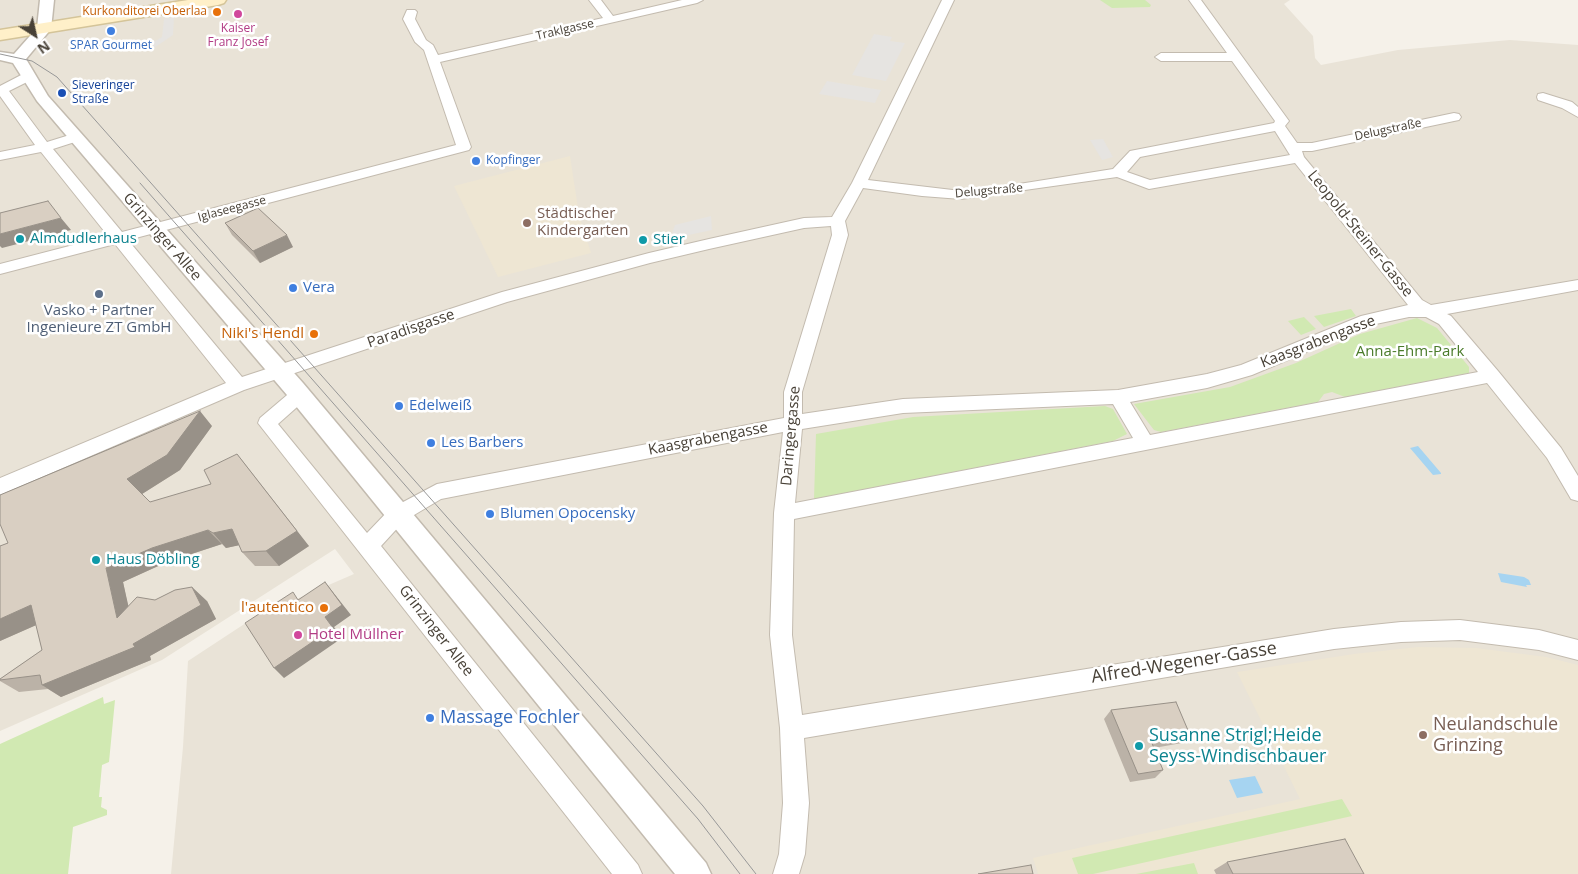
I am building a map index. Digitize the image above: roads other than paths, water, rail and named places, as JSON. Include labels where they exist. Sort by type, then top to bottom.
[{"type":"main road","points":[[0,35],[44,29],[186,3],[218,0]]},
{"type":"street","points":[[0,56],[18,59],[44,29],[47,0]]},
{"type":"street","points":[[405,0],[411,12],[409,19],[420,42],[431,54]]},
{"type":"street","points":[[595,0],[610,20]]},
{"type":"street","name":"Traklgasse","points":[[431,54],[610,20],[697,0]]},
{"type":"street","name":"Daringergasse","points":[[786,874],[792,854],[796,803],[792,728],[781,635],[784,513],[793,423],[793,392],[840,235],[837,221],[859,183],[948,0]]},
{"type":"street","name":"Leopold-Steiner-Gasse","points":[[1195,0],[1282,122],[1278,126],[1295,152],[1416,304],[1445,320],[1492,376],[1554,453],[1578,493]]},
{"type":"street","name":"Iglaseegasse","points":[[0,269],[464,146],[431,54]]},
{"type":"street","points":[[1161,57],[1237,57]]},
{"type":"street","name":"Grinzinger Allee","points":[[18,59],[42,98],[281,372],[695,874]]},
{"type":"street","points":[[29,76],[2,90],[44,148],[238,385]]},
{"type":"street","points":[[1543,97],[1567,105],[1578,113]]},
{"type":"street","name":"Delugstraße","points":[[859,183],[922,192],[962,194],[1012,190],[1118,173],[1149,185],[1295,152],[1312,146],[1454,116]]},
{"type":"street","points":[[1118,173],[1135,154],[1278,126]]},
{"type":"street","points":[[0,156],[44,148],[76,137]]},
{"type":"street","name":"Paradisgasse","points":[[0,487],[238,385],[502,298],[648,258],[804,223],[837,221]]},
{"type":"street","name":"Kaasgrabengasse","points":[[368,546],[397,515],[437,492],[793,423],[903,406],[1118,397],[1207,381],[1246,370],[1367,320],[1409,311],[1430,311],[1578,285]]},
{"type":"street","points":[[784,513],[1492,376]]},
{"type":"street","name":"Grinzinger Allee","points":[[299,395],[267,422],[360,541],[368,546],[629,874]]},
{"type":"street","points":[[1118,397],[1145,442]]},
{"type":"street","name":"Alfred-Wegener-Gasse","points":[[792,728],[1324,641],[1401,632],[1460,630],[1539,640],[1578,650]]},
{"type":"water","points":[[1418,446],[1441,474],[1433,475],[1410,448]]},
{"type":"water","points":[[1498,573],[1524,577],[1529,580],[1531,585],[1526,585],[1527,587],[1501,582]]},
{"type":"water","points":[[1255,776],[1263,793],[1237,798],[1229,780]]},
{"type":"tram line","points":[[0,54],[32,61],[57,77],[703,806],[756,874]]},
{"type":"tram line","points":[[140,183],[698,819],[740,874]]},
{"type":"place","name":"Kurkonditorei Oberlaa","points":[[217,12]]},
{"type":"place","name":"Kaiser Franz Josef","points":[[238,14]]},
{"type":"place","name":"SPAR Gourmet","points":[[111,31]]},
{"type":"place","name":"Sieveringer Straße","points":[[62,93]]},
{"type":"place","name":"Kopfinger","points":[[476,161]]},
{"type":"place","name":"Städtischer Kindergarten","points":[[527,223]]},
{"type":"place","name":"Almdudlerhaus","points":[[20,239]]},
{"type":"place","name":"Stier","points":[[643,240]]},
{"type":"place","name":"Vera","points":[[293,288]]},
{"type":"place","name":"Vasko + Partner Ingenieure ZT GmbH","points":[[99,294]]},
{"type":"place","name":"Niki's Hendl","points":[[314,334]]},
{"type":"place","name":"Edelweiß","points":[[399,406]]},
{"type":"place","name":"Les Barbers","points":[[431,443]]},
{"type":"place","name":"Blumen Opocensky","points":[[490,514]]},
{"type":"place","name":"Haus Döbling","points":[[96,560]]},
{"type":"place","name":"l'autentico","points":[[324,608]]},
{"type":"place","name":"Hotel Müllner","points":[[298,635]]},
{"type":"place","name":"Massage Fochler","points":[[430,718]]},
{"type":"place","name":"Neulandschule Grinzing","points":[[1423,735]]},
{"type":"place","name":"Susanne Strigl;Heide Seyss-Windischbauer","points":[[1139,746]]},
{"type":"park label","name":"Anna-Ehm-Park","points":[[1410,352]]}]
